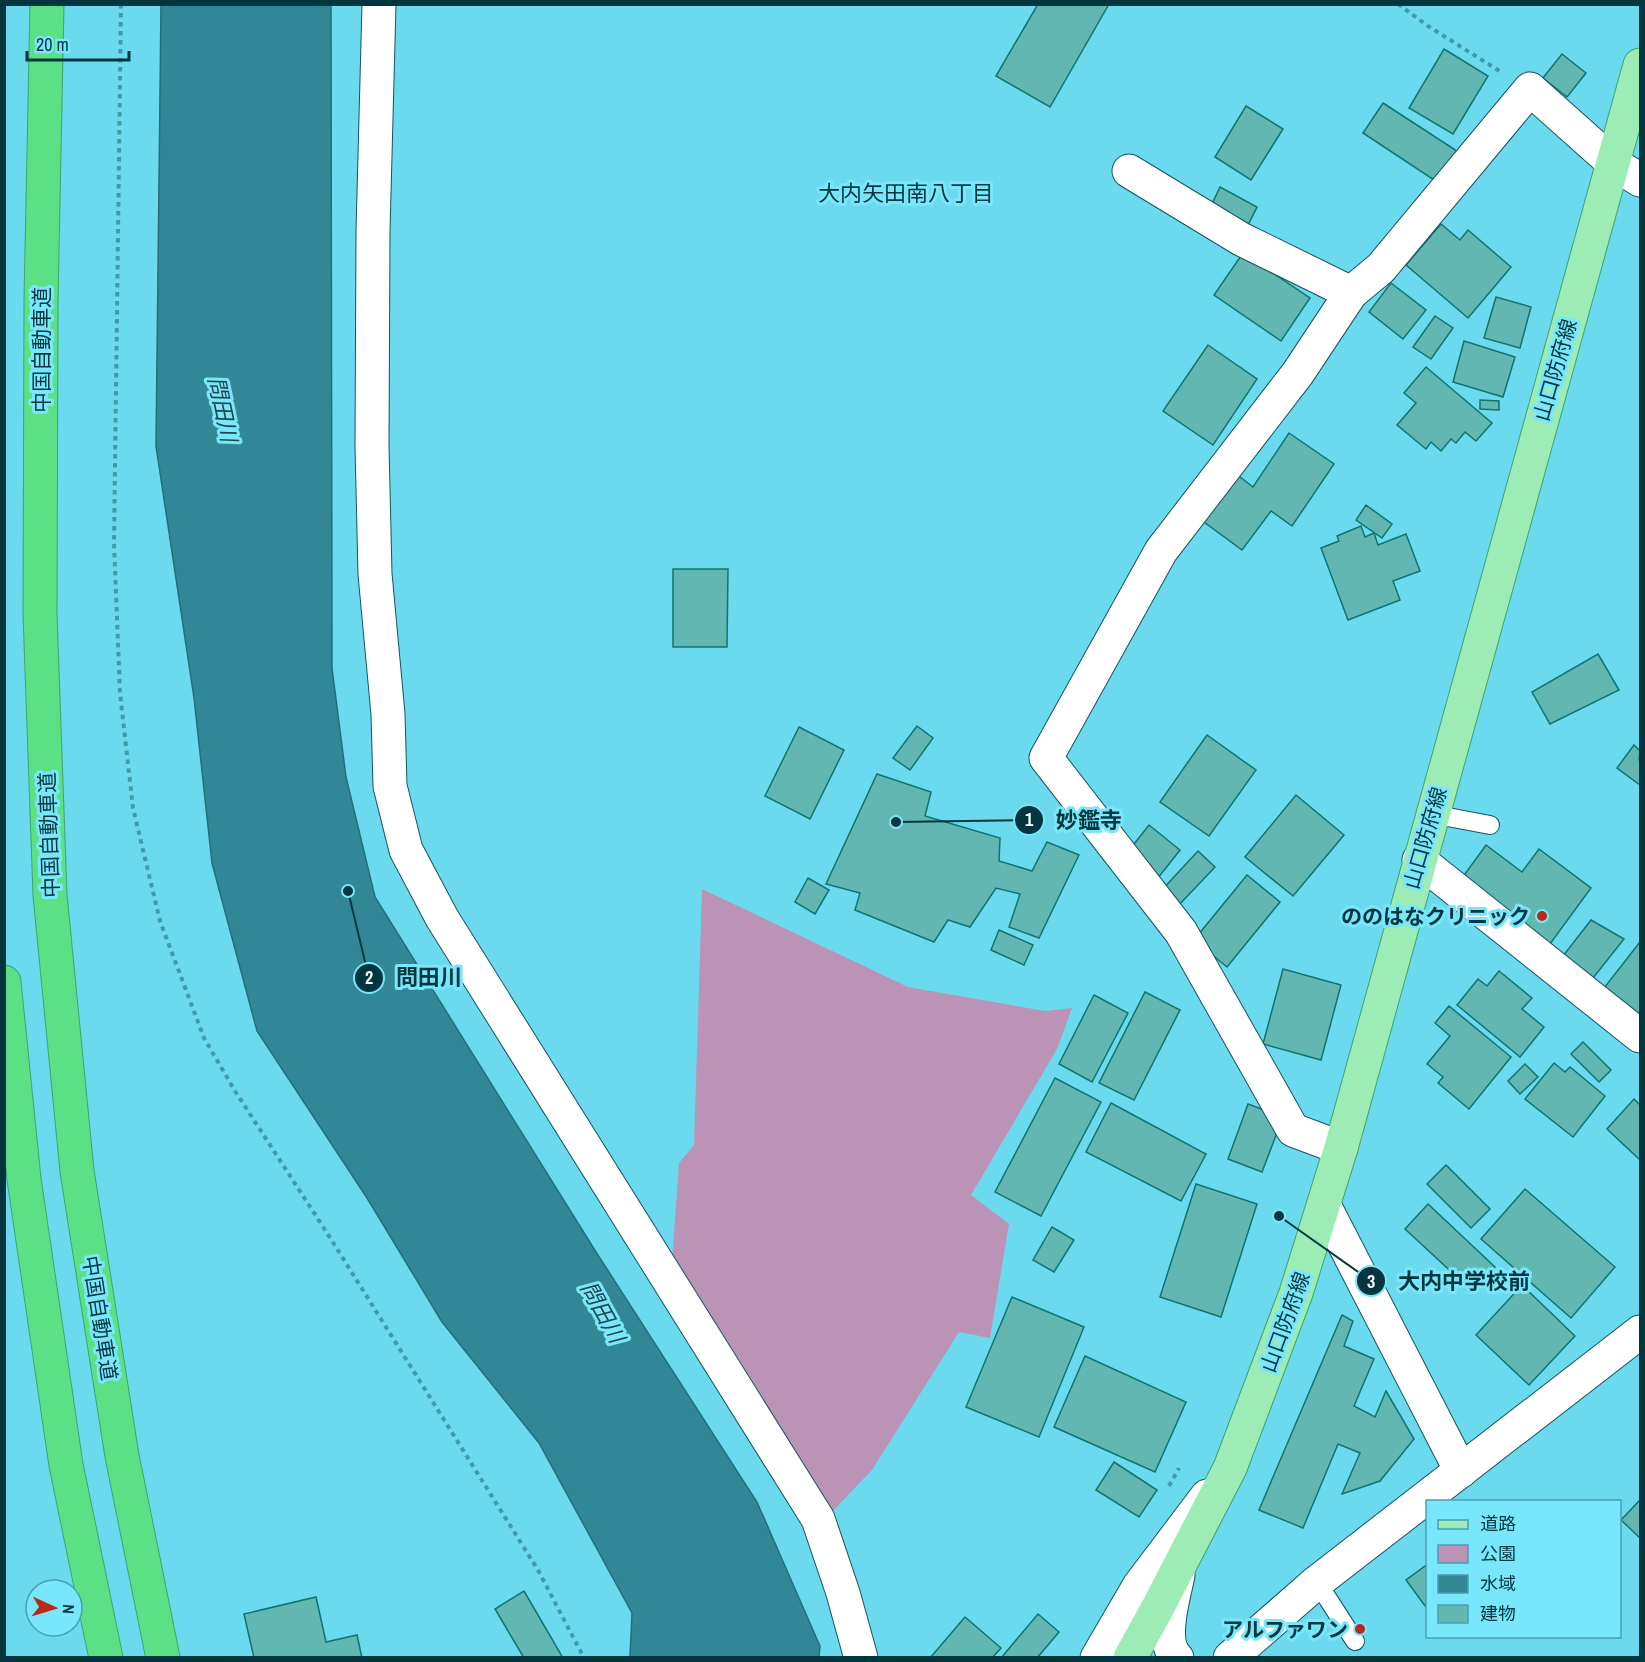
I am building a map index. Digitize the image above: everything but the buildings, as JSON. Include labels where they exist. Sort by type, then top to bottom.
[{"type":"highway","name":"中国自動車道","points":[[46,4],[41,313],[40,614],[50,895],[77,1171],[122,1456],[163,1658]]},
{"type":"highway","points":[[4,982],[24,1179],[66,1465],[106,1658]]},
{"type":"main road","name":"山口防府線","points":[[1130,1658],[1230,1468],[1296,1293],[1341,1148],[1641,65]]},
{"type":"street","points":[[379,4],[373,243],[372,446],[375,574],[388,714],[390,786],[406,850],[442,918],[818,1519],[843,1593],[861,1658]]},
{"type":"street","points":[[1341,1148],[1293,1130],[1181,932],[1046,758],[1161,551],[1298,373],[1351,293],[1381,268],[1530,89],[1613,163],[1641,180]]},
{"type":"street","points":[[1129,171],[1241,239],[1351,293]]},
{"type":"street","points":[[1419,860],[1641,1036]]},
{"type":"street","points":[[1324,1205],[1461,1471]]},
{"type":"street","points":[[1230,1658],[1317,1582],[1641,1332]]},
{"type":"street","points":[[1097,1658],[1139,1586],[1182,1527],[1230,1468]]},
{"type":"street","points":[[1177,1658],[1167,1638],[1180,1565]]},
{"type":"lane","points":[[1432,814],[1490,825]]},
{"type":"lane","points":[[1317,1582],[1355,1641]]},
{"type":"path","points":[[121,4],[114,543],[120,693],[133,808],[160,921],[204,1038],[235,1091],[538,1570],[584,1658]]},
{"type":"path","points":[[1398,4],[1428,26],[1530,89]]},
{"type":"green space","points":[[702,889],[908,987],[1045,1011],[1072,1008],[1057,1049],[971,1195],[1009,1224],[990,1338],[959,1332],[872,1470],[828,1516],[672,1261],[679,1163],[694,1145]]},
{"type":"water","points":[[161,5],[331,5],[332,668],[346,777],[375,897],[596,1252],[757,1502],[820,1646],[819,1657],[630,1657],[632,1613],[539,1443],[442,1322],[367,1198],[257,1031],[212,863],[194,698],[156,446]]},
{"type":"place","name":"妙鑑寺","points":[[896,822]]},
{"type":"place","name":"問田川","points":[[348,891]]},
{"type":"place","name":"ののはなクリニック","points":[[1542,916]]},
{"type":"place","name":"大内中学校前","points":[[1279,1216]]},
{"type":"place","name":"アルファワン","points":[[1360,1629]]},
{"type":"district","name":"大内矢田南八丁目","points":[[906,193]]}]
